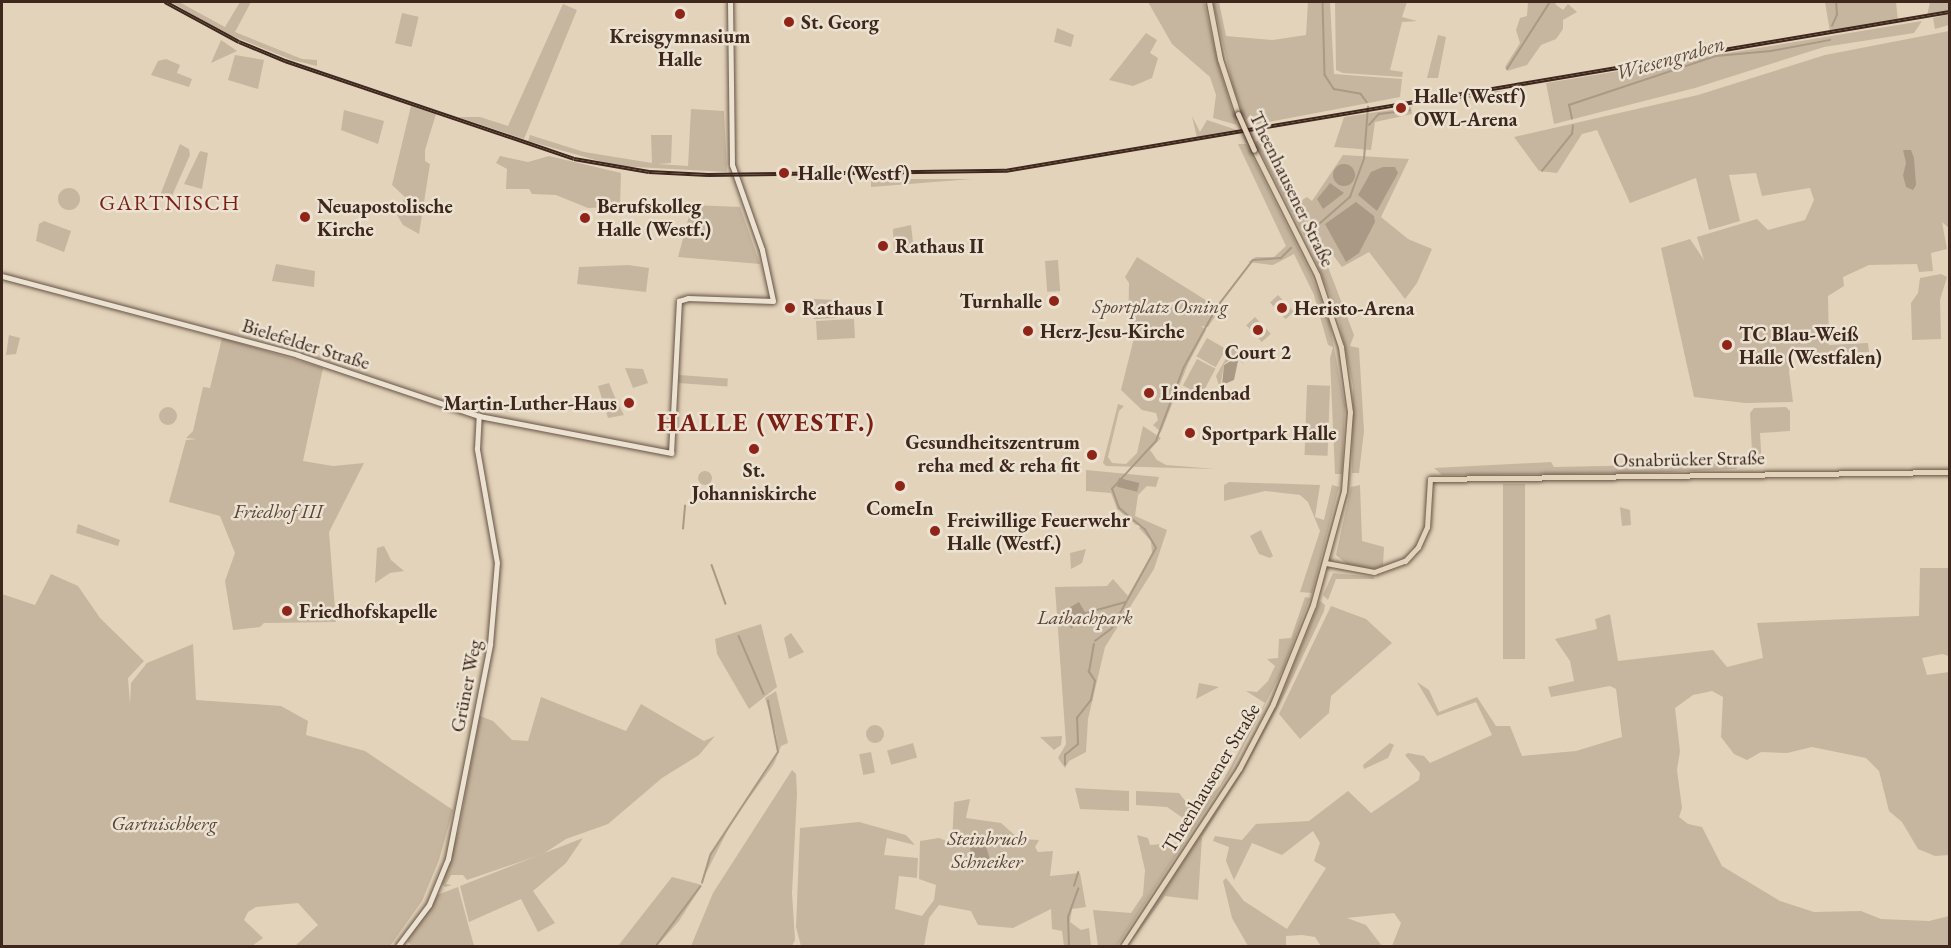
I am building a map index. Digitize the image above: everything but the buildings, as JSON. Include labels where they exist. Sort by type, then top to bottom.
[{"type":"main road","name":"Theenhausener Straße","points":[[1123,946],[1239,769],[1273,704],[1318,589],[1344,491],[1347,467],[1348,389],[1338,333],[1317,275],[1238,114],[1220,59],[1209,2]]},
{"type":"main road","name":"Osnabrücker Straße","points":[[1326,563],[1374,573],[1405,561],[1418,547],[1427,527],[1430,478],[1950,472]]},
{"type":"street","name":"Bielefelder Straße","points":[[2,276],[288,352],[479,416],[671,453],[678,307],[681,299],[772,302],[762,250],[734,175],[730,2]]},
{"type":"street","name":"Grüner Weg","points":[[398,946],[429,905],[448,859],[492,632],[497,562],[477,449],[479,416]]},
{"type":"green space","points":[[171,2],[179,2],[225,27],[240,2],[251,2],[235,32],[302,59],[317,60],[317,66],[292,60],[225,33]]},
{"type":"green space","points":[[1148,2],[1204,2],[1218,64],[1237,125],[1213,118],[1216,95],[1210,77],[1172,44]]},
{"type":"green space","points":[[1213,2],[1219,2],[1226,36],[1273,40],[1306,35],[1308,2],[1330,2],[1334,74],[1402,79],[1400,97],[1253,125],[1254,117],[1250,115],[1246,120],[1234,90]]},
{"type":"green space","points":[[1335,2],[1407,2],[1402,17],[1417,21],[1402,22],[1390,70],[1403,72],[1402,77],[1343,73],[1336,70]]},
{"type":"green space","points":[[1528,2],[1557,2],[1555,4],[1563,10],[1568,4],[1577,12],[1563,20],[1563,29],[1556,39],[1541,45],[1527,65],[1507,71],[1505,67],[1520,43],[1516,30],[1520,18],[1527,16]]},
{"type":"green space","points":[[1825,2],[1896,2],[1898,21],[1830,32]]},
{"type":"green space","points":[[1930,2],[1949,2],[1949,10],[1927,16]]},
{"type":"green space","points":[[563,4],[577,10],[524,139],[458,117],[480,117],[508,126]]},
{"type":"green space","points":[[402,13],[419,17],[412,47],[395,43]]},
{"type":"green space","points":[[1949,14],[1949,25],[1935,29],[1933,18]]},
{"type":"green space","points":[[1922,21],[1914,33],[1824,47],[1695,88],[1554,124],[1546,83]]},
{"type":"green space","points":[[1057,28],[1074,35],[1071,47],[1054,42]]},
{"type":"green space","points":[[1949,31],[1949,228],[1942,222],[1947,249],[1931,253],[1933,271],[1919,272],[1917,264],[1869,265],[1843,277],[1844,286],[1828,296],[1829,345],[1868,343],[1869,352],[1794,353],[1789,371],[1793,402],[1745,403],[1694,397],[1661,248],[1690,239],[1704,260],[1697,237],[1757,219],[1768,230],[1805,220],[1814,200],[1810,188],[1762,196],[1756,173],[1729,175],[1740,221],[1709,230],[1696,178],[1630,203],[1597,130],[1582,134],[1557,173],[1539,171],[1514,137],[1698,95],[1825,55]]},
{"type":"green space","points":[[1146,33],[1157,40],[1150,53],[1158,58],[1152,78],[1133,86],[1109,80]]},
{"type":"green space","points":[[1438,35],[1446,37],[1438,78],[1427,78]]},
{"type":"green space","points":[[221,40],[237,51],[211,63]]},
{"type":"green space","points":[[235,55],[264,60],[258,89],[228,80]]},
{"type":"green space","points":[[166,59],[180,65],[177,73],[192,79],[189,87],[151,75],[158,61]]},
{"type":"green space","points":[[411,106],[436,114],[425,150],[425,161],[430,164],[419,234],[403,225],[397,215],[405,197],[392,185]]},
{"type":"green space","points":[[1411,107],[1412,114],[1375,122],[1371,150],[1334,147],[1344,117]]},
{"type":"green space","points":[[691,109],[724,111],[727,172],[617,166],[528,141],[530,135],[584,152],[652,163],[651,135],[672,135],[671,163],[658,164],[688,166]]},
{"type":"green space","points":[[344,110],[384,121],[378,144],[341,130]]},
{"type":"green space","points":[[1192,116],[1200,132],[1207,120],[1240,131],[1197,138]]},
{"type":"green space","points":[[1259,140],[1273,156],[1272,165],[1299,202],[1307,197],[1312,201],[1343,155],[1409,159],[1381,217],[1408,239],[1432,249],[1417,283],[1405,299],[1369,252],[1342,267],[1330,251],[1325,253],[1320,246],[1354,335],[1350,346],[1359,348],[1364,431],[1359,473],[1352,473],[1353,386],[1337,312],[1309,245],[1255,142]]},
{"type":"green space","points":[[180,144],[189,149],[190,155],[171,198],[164,200],[159,198]]},
{"type":"green space","points":[[1238,144],[1246,144],[1310,272],[1329,321],[1345,406],[1342,474],[1335,474],[1330,358],[1333,347],[1328,345],[1314,295],[1294,254],[1273,265],[1248,262],[1256,257],[1274,257],[1286,246]]},
{"type":"green space","points":[[200,151],[208,153],[202,189],[184,184]]},
{"type":"green space","points":[[500,156],[528,162],[549,156],[621,173],[620,207],[588,208],[556,195],[532,194],[529,189],[506,189],[507,169],[496,163]]},
{"type":"green space","points":[[871,179],[972,179],[871,187]]},
{"type":"green space","points":[[69,188],[79,195],[80,199],[73,209],[69,210],[59,203],[58,199],[65,189]]},
{"type":"green space","points":[[692,205],[740,207],[760,264],[678,257]]},
{"type":"green space","points":[[44,221],[71,231],[64,252],[36,241],[39,224]]},
{"type":"green space","points":[[911,225],[914,251],[894,252],[893,229]]},
{"type":"green space","name":"Sportplatz Osning","points":[[1137,257],[1220,309],[1208,327],[1201,326],[1206,330],[1188,364],[1161,432],[1153,425],[1158,420],[1156,413],[1142,410],[1121,390],[1134,338],[1128,337],[1129,283],[1125,277]]},
{"type":"green space","points":[[1058,260],[1060,291],[1047,292],[1045,261]]},
{"type":"green space","points":[[276,264],[315,271],[314,287],[272,281]]},
{"type":"green space","points":[[628,265],[649,268],[646,292],[577,284],[579,267]]},
{"type":"green space","points":[[1941,274],[1947,277],[1940,300],[1941,339],[1912,340],[1911,303],[1918,293],[1920,278]]},
{"type":"green space","points":[[1278,295],[1294,312],[1286,319],[1270,303]]},
{"type":"green space","points":[[814,299],[838,300],[836,318],[814,319]]},
{"type":"green space","name":"Court 2","points":[[1255,317],[1271,334],[1262,342],[1246,325]]},
{"type":"green space","points":[[854,319],[855,338],[817,340],[816,321]]},
{"type":"green space","points":[[9,335],[20,338],[16,354],[6,355]]},
{"type":"green space","name":"Friedhof III","points":[[222,338],[323,368],[303,461],[333,466],[364,463],[329,532],[336,622],[264,623],[260,627],[233,630],[225,581],[235,553],[220,516],[169,502],[186,440],[197,439],[186,438],[193,431],[203,387],[210,388]]},
{"type":"green space","points":[[1207,338],[1226,349],[1216,367],[1196,356]]},
{"type":"green space","points":[[1233,346],[1244,365],[1236,356],[1224,364],[1220,389],[1216,376]]},
{"type":"green space","points":[[1197,359],[1216,369],[1201,395],[1183,385]]},
{"type":"green space","points":[[625,368],[643,369],[648,383],[633,388]]},
{"type":"green space","points":[[679,375],[728,378],[727,386],[678,383]]},
{"type":"green space","points":[[609,383],[624,415],[608,418],[598,386]]},
{"type":"green space","points":[[1307,385],[1330,386],[1328,456],[1305,455]]},
{"type":"green space","points":[[1118,404],[1124,406],[1119,411],[1108,457],[1112,463],[1126,464],[1137,453],[1143,426],[1161,438],[1150,450],[1157,460],[1166,465],[1216,469],[1106,466],[1103,463]]},
{"type":"green space","points":[[168,407],[174,410],[177,416],[174,422],[168,425],[162,422],[159,416],[162,410]]},
{"type":"green space","points":[[1786,407],[1790,411],[1790,431],[1760,433],[1762,467],[1752,451],[1750,413],[1754,408]]},
{"type":"green space","points":[[1551,462],[1554,467],[1742,463],[1736,469],[1646,473],[1442,475],[1434,468]]},
{"type":"green space","name":"Laibachpark","points":[[1086,470],[1159,477],[1156,487],[1147,486],[1138,495],[1135,516],[1167,530],[1154,569],[1105,647],[1088,719],[1086,752],[1069,761],[1065,768],[1058,758],[1066,744],[1055,587],[1107,586],[1113,579],[1128,596],[1152,553],[1151,541],[1139,528],[1142,525],[1136,525],[1117,509],[1111,493],[1086,491]]},
{"type":"green space","points":[[702,471],[708,471],[712,478],[708,485],[702,485],[698,481],[698,475]]},
{"type":"green space","points":[[1229,482],[1320,485],[1315,517],[1324,520],[1332,485],[1339,487],[1312,593],[1300,592],[1320,531],[1308,502],[1300,495],[1265,491],[1224,501],[1224,485]]},
{"type":"green space","points":[[1503,484],[1525,484],[1525,659],[1503,659]]},
{"type":"green space","points":[[1360,485],[1362,541],[1384,547],[1383,566],[1372,569],[1347,564],[1336,555],[1351,487]]},
{"type":"green space","points":[[1620,507],[1630,510],[1631,525],[1622,526]]},
{"type":"green space","points":[[78,524],[120,540],[118,546],[76,533]]},
{"type":"green space","points":[[1261,530],[1273,556],[1270,558],[1259,554],[1250,536]]},
{"type":"green space","points":[[384,546],[391,560],[404,571],[390,573],[375,583],[377,548]]},
{"type":"green space","points":[[1086,549],[1082,563],[1071,569],[1070,553]]},
{"type":"green space","points":[[1920,568],[1949,568],[1949,656],[1942,654],[1922,658],[1927,675],[1949,672],[1949,855],[1935,856],[1918,849],[1902,822],[1889,811],[1879,771],[1866,758],[1812,747],[1787,753],[1761,752],[1747,760],[1734,754],[1721,737],[1723,697],[1712,691],[1693,695],[1675,708],[1680,751],[1677,770],[1682,808],[1679,817],[1688,824],[1702,827],[1722,866],[1780,901],[1814,912],[1861,911],[1881,919],[1929,921],[1949,916],[1949,946],[1392,946],[1401,923],[1394,913],[1347,918],[1366,925],[1382,946],[1321,946],[1315,937],[1302,935],[1286,936],[1286,946],[1248,946],[1232,918],[1223,881],[1226,878],[1244,901],[1287,929],[1326,868],[1314,861],[1320,843],[1313,831],[1282,855],[1252,843],[1234,880],[1226,861],[1229,847],[1213,841],[1215,836],[1242,840],[1256,824],[1309,821],[1348,791],[1371,813],[1419,780],[1420,773],[1405,755],[1408,753],[1424,756],[1430,763],[1492,735],[1476,702],[1437,716],[1417,682],[1429,690],[1439,712],[1477,697],[1496,726],[1510,726],[1522,756],[1576,751],[1622,737],[1616,689],[1610,686],[1551,697],[1548,687],[1574,681],[1570,661],[1555,639],[1597,629],[1595,619],[1610,614],[1618,661],[1713,650],[1727,667],[1763,658],[1757,623],[1919,616]]},
{"type":"green space","points":[[1333,573],[1374,577],[1374,579],[1336,579],[1328,600],[1323,595]]},
{"type":"green space","name":"Gartnischberg","points":[[51,574],[78,586],[100,618],[144,661],[128,678],[130,704],[131,683],[147,663],[193,644],[196,700],[281,706],[308,721],[306,735],[365,751],[453,810],[439,860],[422,901],[390,946],[295,946],[318,925],[298,903],[256,907],[248,912],[244,920],[263,938],[252,946],[2,946],[2,594],[35,605]]},
{"type":"green space","points":[[1305,597],[1310,598],[1283,669],[1231,771],[1186,841],[1193,825],[1167,807],[1136,805],[1136,791],[1179,793],[1187,803],[1204,800],[1220,786],[1265,703],[1246,691],[1257,692],[1268,681],[1275,666],[1267,659],[1278,658],[1279,639],[1291,638]]},
{"type":"green space","points":[[1320,601],[1325,605],[1324,611],[1286,692],[1243,772],[1202,837],[1198,900],[1165,896],[1128,946],[1242,771],[1283,691]]},
{"type":"green space","points":[[1331,606],[1366,619],[1392,643],[1331,696],[1329,713],[1300,739],[1279,714]]},
{"type":"green space","points":[[761,624],[777,687],[749,709],[717,654],[715,639]]},
{"type":"green space","points":[[791,633],[804,652],[789,659],[784,638]]},
{"type":"green space","points":[[1199,683],[1219,687],[1196,699]]},
{"type":"green space","points":[[776,691],[788,743],[781,746],[774,764],[733,820],[701,883],[709,855],[778,751],[776,734],[765,698]]},
{"type":"green space","points":[[541,697],[626,731],[641,704],[704,741],[715,736],[699,755],[662,778],[608,824],[566,839],[543,854],[467,880],[463,875],[451,875],[446,884],[452,885],[445,887],[442,884],[459,829],[480,716],[493,721],[512,740],[528,741]]},
{"type":"green space","points":[[871,725],[879,725],[884,730],[882,741],[871,743],[866,738],[866,730]]},
{"type":"green space","points":[[1062,736],[1061,745],[1054,750],[1040,737]]},
{"type":"green space","points":[[913,743],[917,757],[891,765],[887,750]]},
{"type":"green space","points":[[1390,743],[1394,745],[1388,758],[1364,769],[1363,765]]},
{"type":"green space","points":[[871,752],[875,773],[863,775],[859,754]]},
{"type":"green space","points":[[792,770],[796,774],[797,794],[792,893],[795,940],[792,946],[691,946],[713,893]]},
{"type":"green space","points":[[1075,788],[1129,791],[1129,811],[1080,809]]},
{"type":"green space","name":"Steinbruch Schneiker","points":[[970,799],[966,818],[1001,823],[1019,839],[1039,840],[1035,847],[1038,852],[1053,851],[1050,876],[1080,873],[1086,907],[1072,909],[1070,922],[1081,930],[1089,928],[1091,946],[1064,946],[1062,931],[1052,929],[1051,909],[1013,928],[978,925],[971,911],[939,905],[929,918],[924,946],[801,946],[796,927],[800,828],[859,822],[906,835],[915,845],[887,838],[884,855],[918,858],[917,878],[899,876],[895,909],[922,916],[934,900],[936,885],[919,879],[920,841],[939,838],[952,843],[954,802]]},
{"type":"green space","points":[[1137,835],[1148,838],[1150,845],[1185,842],[1117,946],[1098,946],[1093,910],[1131,913],[1143,895],[1145,870]]},
{"type":"green space","points":[[583,838],[566,863],[533,891],[555,923],[538,932],[521,899],[469,922],[460,886]]},
{"type":"green space","points":[[672,877],[702,885],[679,921],[657,946],[618,946]]},
{"type":"green space","points":[[458,887],[474,946],[412,946],[407,941],[437,895]]},
{"type":"shaded area","points":[[1903,150],[1911,150],[1914,158],[1916,185],[1913,190],[1906,187],[1903,175],[1906,163]]},
{"type":"shaded area","points":[[1344,164],[1352,167],[1355,175],[1352,183],[1344,186],[1336,183],[1333,175],[1336,167]]},
{"type":"shaded area","points":[[1383,167],[1395,167],[1398,173],[1377,211],[1358,195],[1371,172]]},
{"type":"shaded area","points":[[1330,183],[1344,193],[1323,209],[1317,199]]},
{"type":"shaded area","points":[[1356,202],[1374,216],[1375,222],[1359,253],[1346,262],[1325,224]]},
{"type":"shaded area","points":[[1239,356],[1234,380],[1222,385],[1224,365]]},
{"type":"shaded area","points":[[1119,478],[1139,483],[1137,492],[1117,487]]},
{"type":"shaded area","points":[[1079,602],[1086,614],[1071,629],[1067,609]]},
{"type":"shaded area","points":[[983,838],[990,859],[972,861],[969,841]]},
{"type":"waterway","points":[[1323,2],[1325,75],[1334,89],[1361,94],[1367,102]]},
{"type":"waterway","points":[[1507,69],[1550,2]]},
{"type":"waterway","name":"Wiesengraben","points":[[1832,26],[1837,15],[1836,2]]},
{"type":"waterway","name":"Wiesengraben","points":[[1572,119],[1569,105],[1716,56],[1771,51],[1830,40]]},
{"type":"waterway","points":[[1443,101],[1499,92]]},
{"type":"waterway","points":[[1311,231],[1350,197],[1364,159],[1368,107]]},
{"type":"waterway","points":[[1369,125],[1379,114],[1410,110]]},
{"type":"waterway","name":"Wiesengraben","points":[[1542,171],[1572,134],[1573,126]]},
{"type":"waterway","points":[[1095,641],[1112,628],[1156,548],[1145,530],[1119,508],[1112,489],[1156,441],[1184,367],[1217,307],[1253,260],[1281,258],[1291,248]]},
{"type":"waterway","points":[[683,529],[685,506]]},
{"type":"waterway","points":[[712,565],[726,604]]},
{"type":"waterway","points":[[1086,613],[1126,602]]},
{"type":"waterway","points":[[739,636],[764,694]]},
{"type":"waterway","points":[[1065,765],[1065,755],[1078,744],[1077,718],[1091,700],[1095,681],[1089,672],[1094,644]]},
{"type":"waterway","points":[[702,883],[711,854],[778,752],[768,701]]},
{"type":"waterway","points":[[1074,886],[1078,873]]},
{"type":"waterway","points":[[656,946],[700,887]]},
{"type":"waterway","points":[[1069,946],[1068,917],[1078,889]]},
{"type":"railway","points":[[165,2],[239,42],[285,61],[574,159],[649,172],[708,175],[1005,171],[1950,12]]},
{"type":"place","name":"Kreisgymnasium Halle","points":[[680,14]]},
{"type":"place","name":"St. Georg","points":[[789,22]]},
{"type":"place","name":"Halle (Westf) OWL-Arena","points":[[1401,108]]},
{"type":"place","name":"Halle (Westf)","points":[[784,173]]},
{"type":"place","name":"Neuapostolische Kirche","points":[[305,217]]},
{"type":"place","name":"Berufskolleg Halle (Westf.)","points":[[585,218]]},
{"type":"place","name":"Rathaus II","points":[[883,246]]},
{"type":"place","name":"Turnhalle","points":[[1054,301]]},
{"type":"place","name":"Rathaus I","points":[[790,308]]},
{"type":"place","name":"Heristo-Arena","points":[[1282,308]]},
{"type":"place","name":"Court 2","points":[[1258,330]]},
{"type":"place","name":"Herz-Jesu-Kirche","points":[[1028,331]]},
{"type":"place","name":"TC Blau-Weiß Halle (Westfalen)","points":[[1727,345]]},
{"type":"place","name":"Lindenbad","points":[[1149,393]]},
{"type":"place","name":"Martin-Luther-Haus","points":[[629,403]]},
{"type":"place","name":"Sportpark Halle","points":[[1190,433]]},
{"type":"place","name":"St. Johanniskirche","points":[[754,449]]},
{"type":"place","name":"Gesundheitszentrum reha med & reha fit","points":[[1092,455]]},
{"type":"place","name":"ComeIn","points":[[900,486]]},
{"type":"place","name":"Freiwillige Feuerwehr Halle (Westf.)","points":[[935,531]]},
{"type":"place","name":"Friedhofskapelle","points":[[287,611]]},
{"type":"district","name":"GARTNISCH","points":[[170,203]]},
{"type":"district","name":"HALLE (WESTF.)","points":[[766,423]]}]
